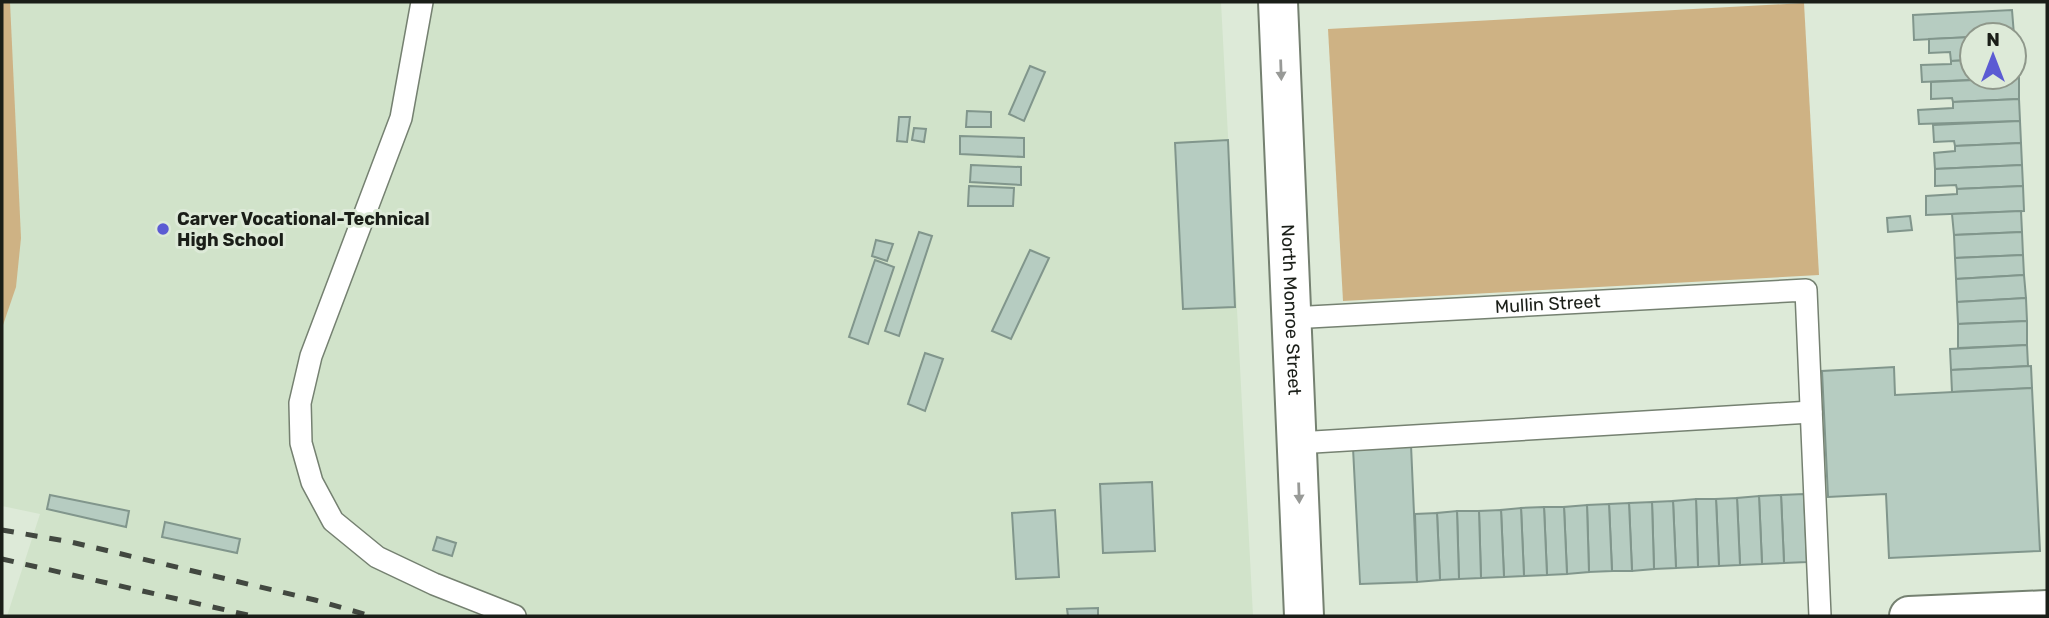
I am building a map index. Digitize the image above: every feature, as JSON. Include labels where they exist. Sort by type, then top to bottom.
[{"type":"main road","name":"North Monroe Street","points":[[1278,2],[1304,616]]},
{"type":"main road","points":[[1909,616],[2047,610]]},
{"type":"lane","points":[[422,2],[401,118],[311,356],[300,403],[301,443],[312,482],[333,520],[377,557],[434,584],[515,616]]},
{"type":"lane","name":"Mullin Street","points":[[1291,318],[1806,290],[1811,412]]},
{"type":"lane","points":[[1297,443],[1811,412],[1820,616]]},
{"type":"shaded area","points":[[2,2],[1221,2],[1253,616],[7,616],[40,514],[2,506]]},
{"type":"shaded area","points":[[2,2],[10,2],[21,238],[16,287],[2,328]]},
{"type":"shaded area","points":[[1804,3],[1819,275],[1343,301],[1328,29]]},
{"type":"building","points":[[2012,10],[2013,21],[1958,21],[1958,38],[1914,40],[1913,15]]},
{"type":"building","points":[[1958,38],[1958,61],[1951,61],[1950,52],[1929,53],[1929,39]]},
{"type":"building","points":[[1951,61],[1958,61],[1958,81],[1922,82],[1921,65],[1951,64]]},
{"type":"building","points":[[1030,66],[1045,72],[1024,121],[1009,114]]},
{"type":"building","points":[[1958,81],[1958,91],[2019,91],[2019,99],[1953,102],[1952,98],[1931,99],[1931,82]]},
{"type":"building","points":[[2019,99],[2020,121],[1919,124],[1918,110],[1953,108],[1953,102]]},
{"type":"building","points":[[967,111],[991,112],[991,127],[966,127]]},
{"type":"building","points":[[899,117],[910,117],[907,142],[897,141]]},
{"type":"building","points":[[2020,121],[2021,143],[1955,146],[1954,141],[1934,142],[1933,125]]},
{"type":"building","points":[[914,128],[926,129],[924,142],[912,140]]},
{"type":"building","points":[[960,136],[1024,138],[1024,157],[960,154]]},
{"type":"building","points":[[1228,140],[1235,307],[1183,309],[1175,143]]},
{"type":"building","points":[[2021,143],[2022,165],[1935,169],[1934,153],[1955,151],[1955,146]]},
{"type":"building","points":[[971,165],[1021,167],[1021,185],[970,182]]},
{"type":"building","points":[[2022,165],[2023,186],[1957,189],[1956,185],[1935,186],[1935,169]]},
{"type":"building","points":[[969,186],[1014,188],[1013,206],[968,206]]},
{"type":"building","points":[[2023,186],[2024,211],[1926,215],[1926,196],[1957,194],[1957,189]]},
{"type":"building","points":[[2021,211],[2022,232],[1954,235],[1952,214]]},
{"type":"building","points":[[1910,216],[1912,230],[1888,232],[1887,218]]},
{"type":"building","points":[[919,232],[932,236],[899,336],[885,331]]},
{"type":"building","points":[[2022,232],[2023,255],[1955,258],[1954,235]]},
{"type":"building","points":[[876,240],[893,244],[887,261],[872,256]]},
{"type":"building","points":[[1030,250],[1049,258],[1011,339],[992,331]]},
{"type":"building","points":[[2023,255],[2024,275],[1956,279],[1955,258]]},
{"type":"building","points":[[875,260],[894,267],[868,344],[849,337]]},
{"type":"building","points":[[2024,275],[2026,298],[1957,302],[1956,279]]},
{"type":"building","points":[[2026,298],[2027,321],[1958,324],[1957,302]]},
{"type":"building","points":[[2027,321],[2027,345],[1958,348],[1958,324]]},
{"type":"building","points":[[2027,345],[2028,366],[1951,370],[1950,349]]},
{"type":"building","points":[[925,353],[943,359],[925,411],[908,404]]},
{"type":"building","points":[[2031,366],[2032,388],[1952,392],[1951,370]]},
{"type":"building","points":[[1894,367],[1895,395],[2032,388],[2040,551],[1889,558],[1886,494],[1828,497],[1822,371]]},
{"type":"building","points":[[1411,445],[1417,582],[1360,584],[1353,448]]},
{"type":"building","points":[[1152,482],[1155,551],[1103,553],[1100,484]]},
{"type":"building","points":[[1804,494],[1807,562],[1784,563],[1781,495]]},
{"type":"building","points":[[50,495],[129,511],[126,527],[47,509]]},
{"type":"building","points":[[1781,495],[1784,563],[1762,564],[1759,496]]},
{"type":"building","points":[[1759,496],[1762,564],[1740,565],[1737,498]]},
{"type":"building","points":[[1737,498],[1740,565],[1719,566],[1716,499]]},
{"type":"building","points":[[1696,499],[1716,499],[1719,566],[1698,567]]},
{"type":"building","points":[[1696,499],[1698,567],[1676,568],[1673,501]]},
{"type":"building","points":[[1673,501],[1676,568],[1654,569],[1652,502]]},
{"type":"building","points":[[1652,502],[1654,569],[1632,571],[1629,503]]},
{"type":"building","points":[[1629,503],[1632,571],[1612,571],[1609,504]]},
{"type":"building","points":[[1609,504],[1612,571],[1589,572],[1587,505]]},
{"type":"building","points":[[1587,505],[1589,572],[1567,574],[1564,507]]},
{"type":"building","points":[[1544,507],[1564,507],[1567,574],[1547,575]]},
{"type":"building","points":[[1544,507],[1547,575],[1524,576],[1521,508]]},
{"type":"building","points":[[1521,508],[1524,576],[1504,577],[1501,510]]},
{"type":"building","points":[[1055,510],[1059,577],[1016,579],[1012,513]]},
{"type":"building","points":[[1501,510],[1504,577],[1481,578],[1479,511]]},
{"type":"building","points":[[1457,511],[1479,511],[1481,578],[1459,579]]},
{"type":"building","points":[[1457,511],[1459,579],[1440,580],[1437,513]]},
{"type":"building","points":[[1437,513],[1440,580],[1417,582],[1415,514]]},
{"type":"building","points":[[165,522],[240,539],[237,553],[162,537]]},
{"type":"building","points":[[437,537],[456,543],[452,556],[433,550]]},
{"type":"building","points":[[1098,608],[1098,616],[1068,616],[1067,609]]},
{"type":"railway","points":[[2,530],[71,542],[315,600],[371,616]]},
{"type":"railway","points":[[2,559],[252,616]]},
{"type":"place","name":"Carver Vocational-Technical High School","points":[[163,229]]}]
